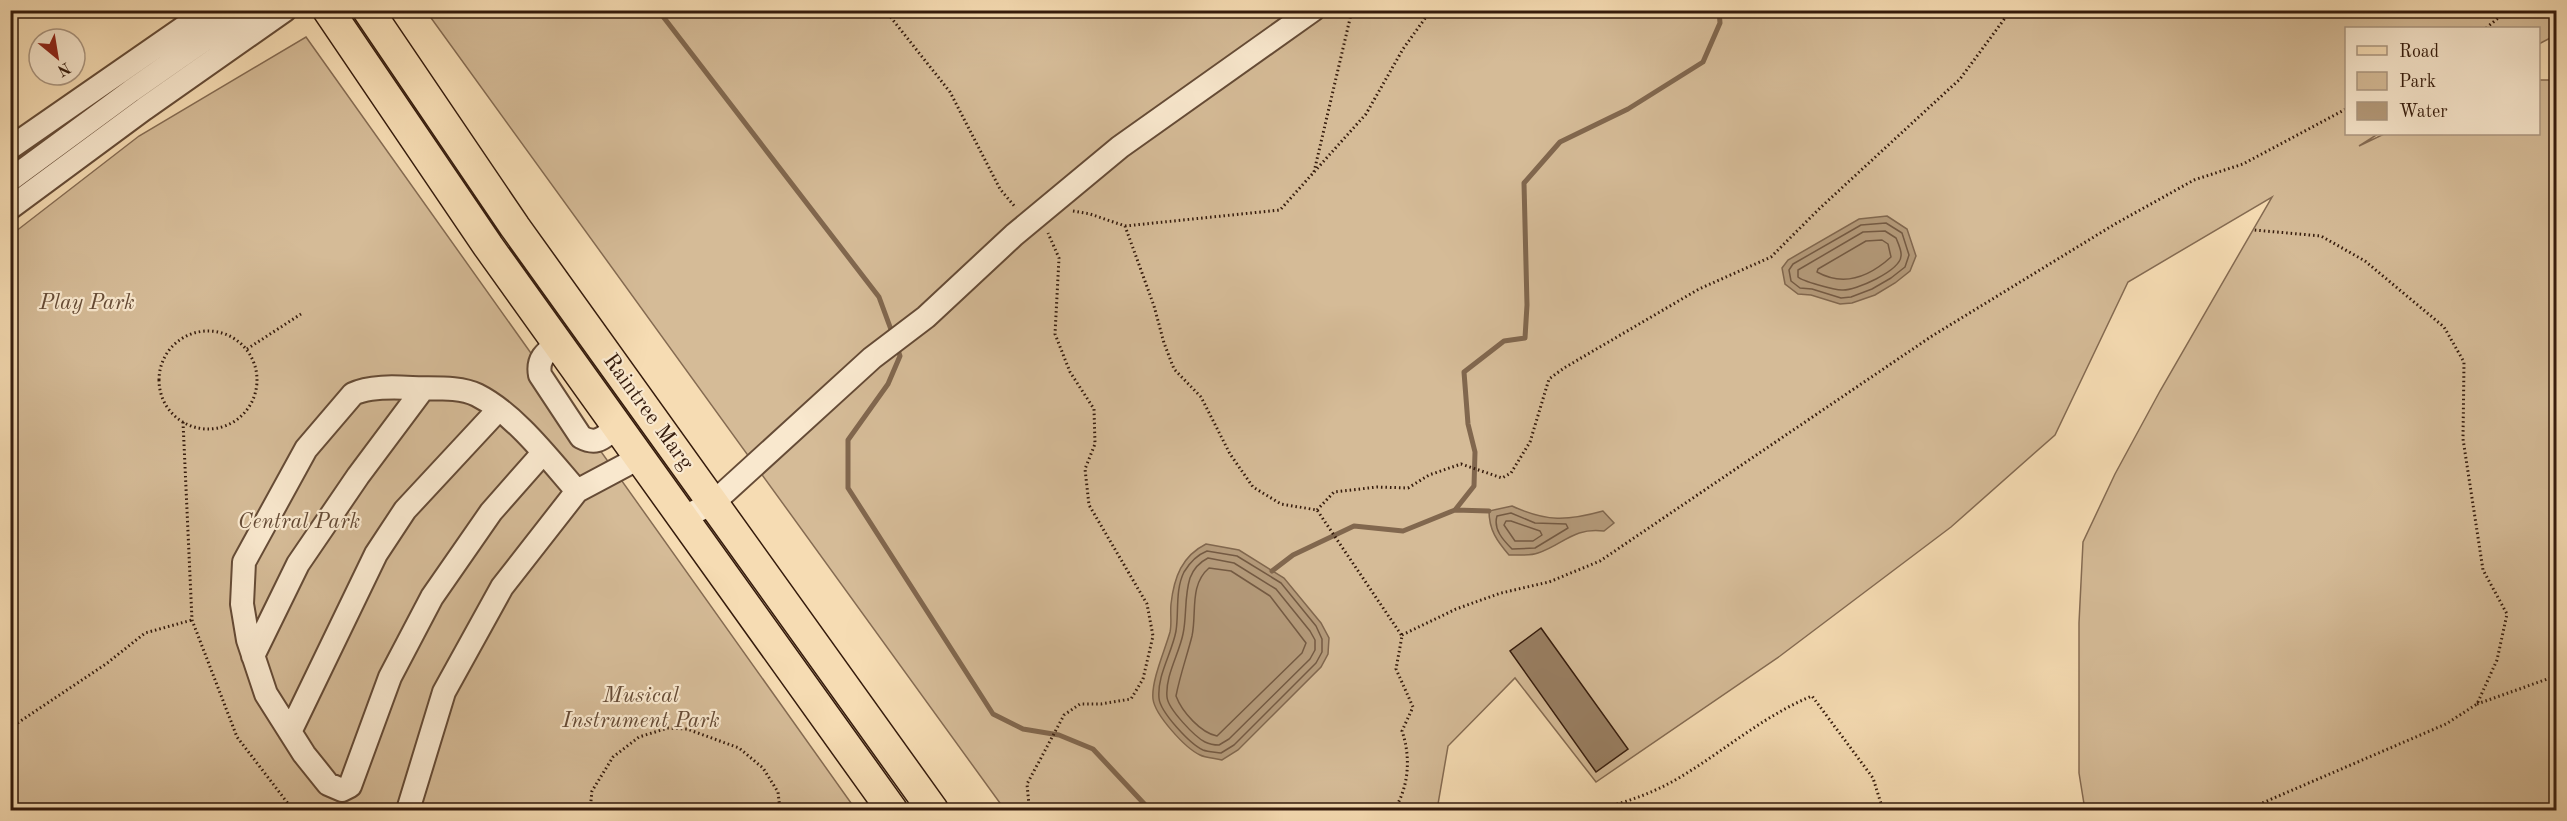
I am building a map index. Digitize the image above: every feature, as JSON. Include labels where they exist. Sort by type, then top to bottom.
[{"type":"main road","name":"Raintree Marg","points":[[328,10],[488,246],[892,810]]},
{"type":"main road","name":"Raintree Marg","points":[[368,10],[515,227],[933,810]]},
{"type":"street","points":[[10,148],[209,10]]},
{"type":"street","points":[[10,208],[144,109],[285,10]]},
{"type":"street","points":[[682,518],[713,503],[872,358],[926,317],[1028,223],[1120,147],[1313,10]]},
{"type":"street","points":[[10,180],[238,13]]},
{"type":"street","points":[[72,104],[85,125]]},
{"type":"street","points":[[253,656],[298,564],[358,476],[423,389]]},
{"type":"street","points":[[543,453],[491,512],[432,597],[390,677],[350,786],[342,789],[327,784],[266,694],[248,640],[242,604],[244,562],[306,449],[353,394],[361,390],[461,391],[476,394],[518,424],[577,491]]},
{"type":"street","points":[[290,732],[376,554],[405,510],[498,410]]},
{"type":"street","points":[[408,810],[444,692],[502,587],[577,491],[639,458]]},
{"type":"path","points":[[885,10],[950,92],[1000,189],[1028,223]]},
{"type":"path","points":[[1314,173],[1352,10]]},
{"type":"path","points":[[1029,805],[1027,784],[1064,715],[1080,704],[1101,704],[1131,699],[1143,679],[1154,636],[1147,604],[1089,505],[1085,470],[1095,444],[1094,409],[1070,372],[1055,334],[1059,258],[1047,230],[1047,208],[1089,214],[1125,226],[1280,210],[1366,114],[1403,49],[1431,10]]},
{"type":"path","points":[[1317,510],[1334,492],[1377,486],[1408,488],[1430,475],[1461,464],[1502,478],[1511,473],[1530,442],[1549,379],[1564,368],[1673,307],[1699,289],[1771,257],[1820,208],[1960,79],[2012,10]]},
{"type":"path","points":[[2487,27],[2508,10]]},
{"type":"path","points":[[1402,636],[1456,609],[1501,593],[1549,582],[1600,561],[1932,336],[2104,230],[2194,180],[2243,164],[2345,110]]},
{"type":"path","points":[[1125,226],[1174,369],[1201,397],[1230,454],[1253,487],[1281,504],[1317,510],[1402,636],[1396,669],[1413,707],[1402,731],[1409,752],[1403,797],[1395,810]]},
{"type":"path","points":[[2254,230],[2320,236],[2365,261],[2444,327],[2464,362],[2463,439],[2483,570],[2507,614],[2497,660],[2477,704]]},
{"type":"path","points":[[247,350],[301,314]]},
{"type":"path","points":[[214,331],[232,337],[247,350],[255,367],[256,386],[250,404],[238,418],[220,427],[201,428],[183,422],[169,410],[160,393],[159,374],[165,356],[178,341],[195,332],[214,331]]},
{"type":"path","points":[[183,422],[192,620],[237,737],[293,810]]},
{"type":"path","points":[[10,728],[106,664],[146,633],[192,620]]},
{"type":"path","points":[[2246,810],[2446,724],[2477,704],[2556,676]]},
{"type":"path","points":[[1595,810],[1633,801],[1677,779],[1786,707],[1812,696],[1873,778],[1883,810]]},
{"type":"path","points":[[590,810],[592,791],[614,757],[639,738],[668,728],[687,729],[739,748],[763,768],[778,792],[780,810]]},
{"type":"green space","points":[[426,11],[2556,11],[2556,35],[2540,43],[2540,27],[2345,27],[2345,135],[2376,135],[2359,146],[2382,135],[2540,135],[2540,80],[2556,80],[2556,810],[2085,810],[2079,773],[2079,623],[2083,542],[2115,474],[2160,391],[2272,197],[2128,282],[2055,435],[1951,527],[1780,656],[1596,782],[1515,678],[1448,746],[1437,810],[1005,810]]},
{"type":"green space","name":"Central Park","points":[[306,37],[856,810],[11,810],[11,235],[139,136]]},
{"type":"water","points":[[1887,216],[1907,229],[1916,256],[1910,271],[1895,283],[1875,295],[1852,303],[1840,304],[1811,295],[1798,294],[1785,284],[1782,268],[1788,260],[1859,219]]},
{"type":"water","points":[[1512,506],[1536,515],[1557,518],[1579,517],[1603,511],[1614,523],[1604,531],[1593,530],[1576,534],[1538,553],[1509,555],[1494,535],[1489,511]]},
{"type":"water","points":[[1206,544],[1239,550],[1284,578],[1321,623],[1329,638],[1328,654],[1321,667],[1238,750],[1222,760],[1202,756],[1187,746],[1159,714],[1153,699],[1156,675],[1170,632],[1171,604],[1177,576],[1185,561]]},
{"type":"building","points":[[1541,628],[1628,749],[1596,772],[1510,651]]},
{"type":"waterway","points":[[658,10],[879,297],[893,335]]},
{"type":"waterway","points":[[1489,511],[1455,510],[1474,486],[1475,452],[1468,424],[1464,372],[1504,341],[1525,338],[1527,305],[1524,183],[1560,142],[1628,109],[1703,62],[1720,23],[1719,10]]},
{"type":"waterway","points":[[897,347],[900,356],[888,384],[848,440],[848,488],[993,714],[1023,729],[1059,735],[1093,749],[1150,810]]},
{"type":"waterway","points":[[1272,571],[1293,555],[1354,526],[1403,531],[1455,510]]},
{"type":"park label","name":"Play Park","points":[[87,303]]},
{"type":"park label","name":"Musical Instrument Park","points":[[641,708]]}]
